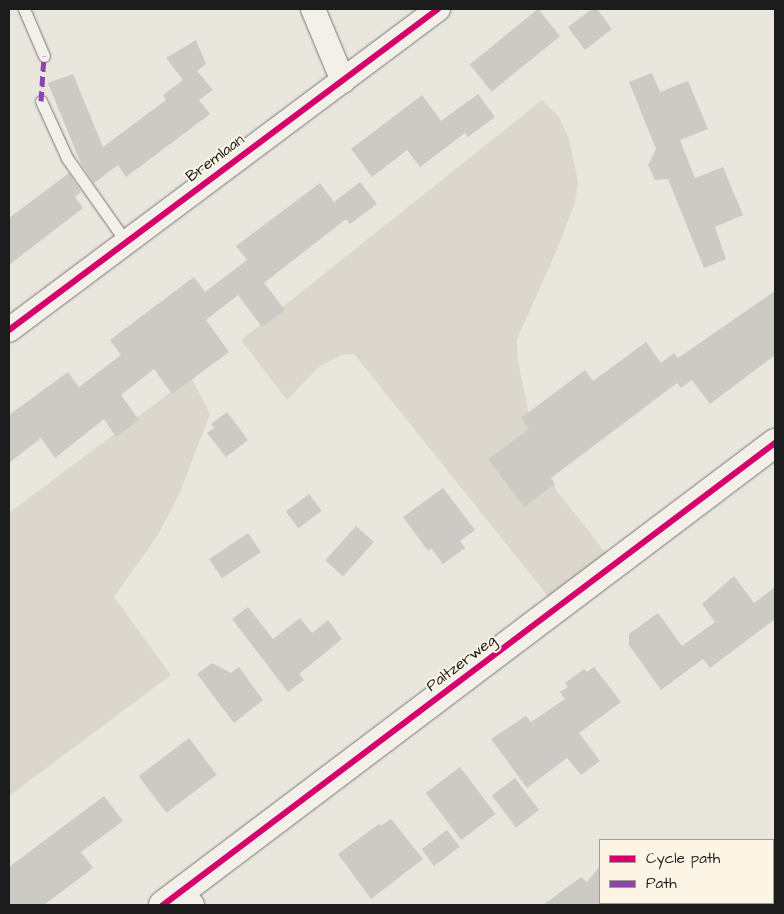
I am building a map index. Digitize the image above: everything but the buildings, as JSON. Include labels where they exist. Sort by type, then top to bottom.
[{"type":"street","points":[[313,9],[343,81]]},
{"type":"street","name":"Bremlaan","points":[[9,330],[438,9]]},
{"type":"street","name":"Paltzerweg","points":[[178,901],[775,443]]},
{"type":"lane","points":[[24,9],[44,56]]},
{"type":"lane","points":[[41,101],[67,158],[126,242]]},
{"type":"shaded area","points":[[542,100],[559,117],[569,139],[578,182],[575,203],[555,254],[517,339],[518,361],[537,454],[557,491],[609,557],[551,600],[354,354],[341,355],[320,366],[287,400],[241,340]]},
{"type":"shaded area","points":[[191,377],[210,414],[180,492],[158,535],[114,597],[171,675],[9,796],[9,513]]},
{"type":"marked path","points":[[41,101],[44,56]]},
{"type":"cycle path","points":[[9,330],[438,9]]},
{"type":"cycle path","points":[[163,905],[775,443]]}]
